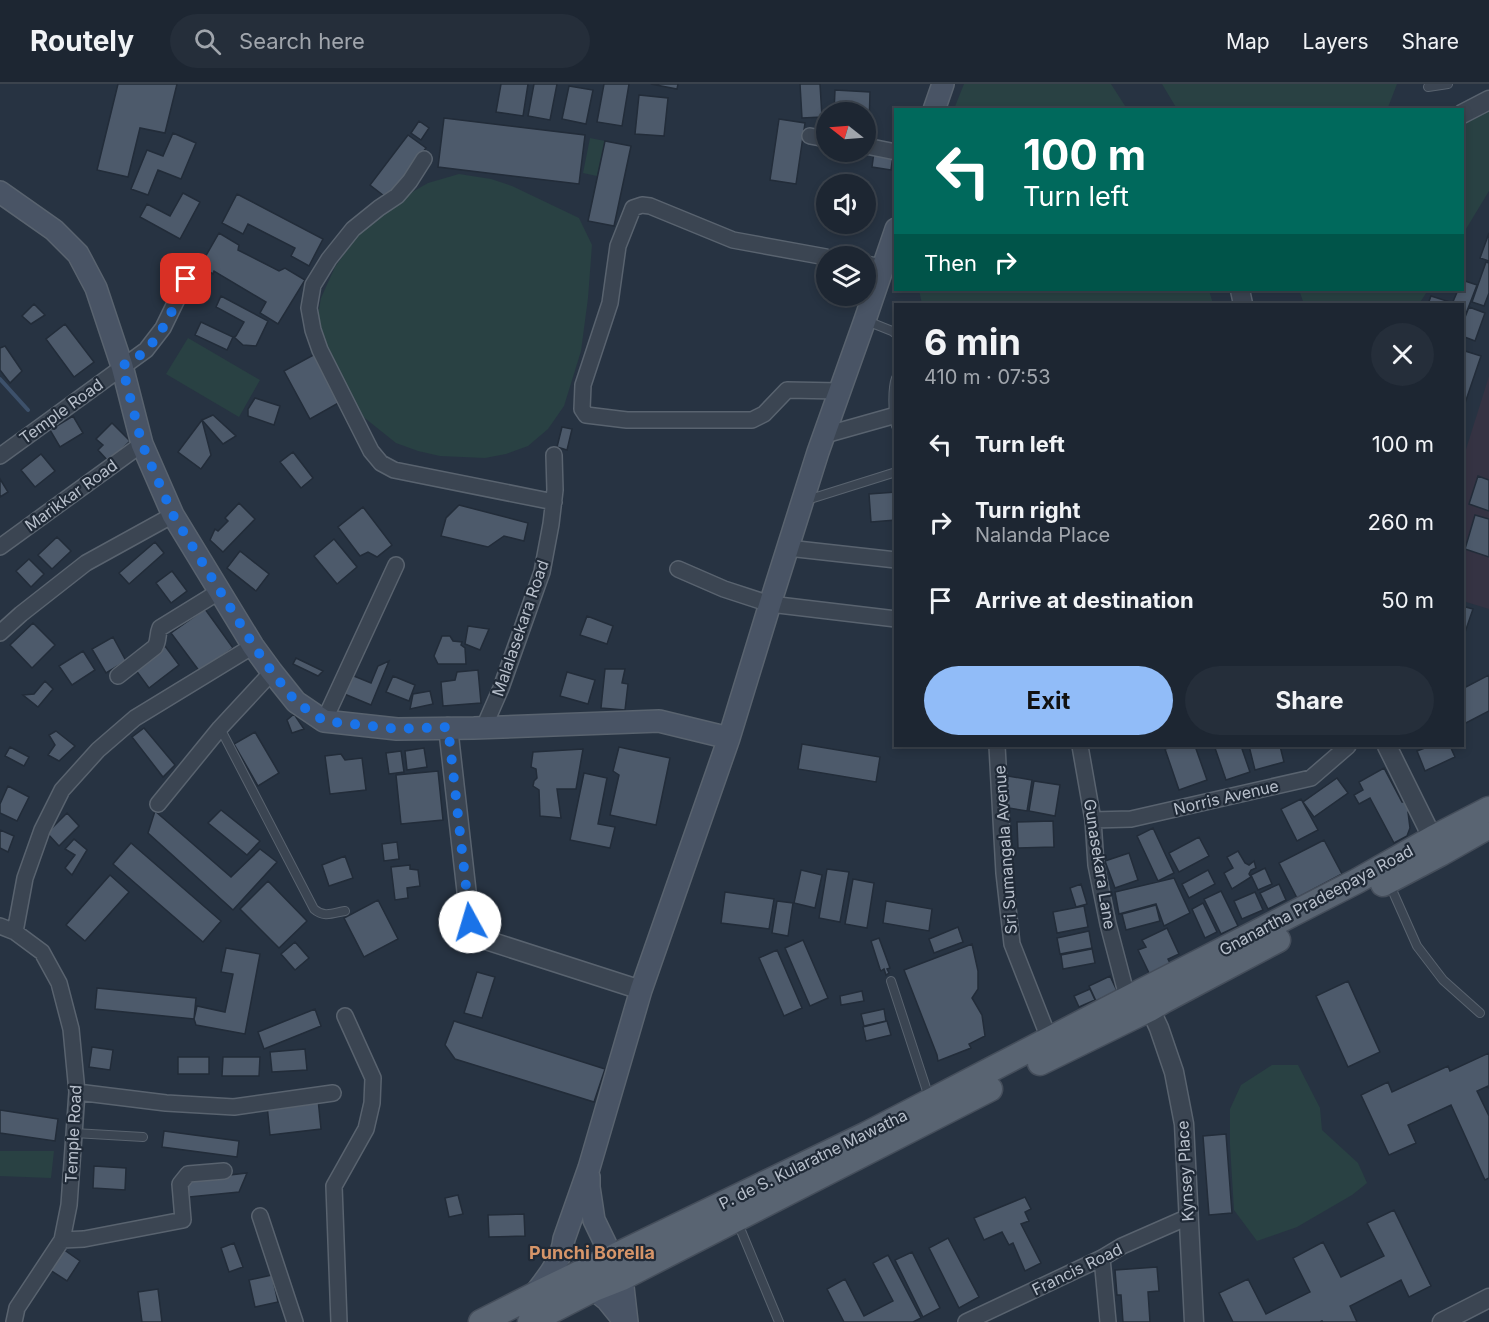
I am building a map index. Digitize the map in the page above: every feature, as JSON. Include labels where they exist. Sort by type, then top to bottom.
[{"type":"main road","points":[[935,108],[943,84]]},
{"type":"main road","points":[[0,192],[54,230],[78,254],[96,288],[122,366],[142,444],[173,515],[254,646],[296,702],[324,721],[398,729],[658,721],[729,738]]},
{"type":"main road","points":[[876,263],[894,232]]},
{"type":"main road","points":[[534,1295],[554,1268],[563,1246],[589,1168],[641,990],[729,738],[803,501],[865,320],[867,306]]},
{"type":"main road","name":"Gnanartha Pradeepaya Road","points":[[1138,1004],[1165,999],[1389,881],[1489,809]]},
{"type":"main road","name":"Gnanartha Pradeepaya Road","points":[[1138,1004],[1357,881],[1489,826]]},
{"type":"main road","name":"P. de S. Kularatne Mawatha","points":[[481,1322],[534,1295],[585,1282],[737,1220],[1052,1047],[1138,1004]]},
{"type":"main road","name":"P. de S. Kularatne Mawatha","points":[[617,1268],[930,1101],[1052,1047]]},
{"type":"main road","points":[[589,1168],[589,1187],[594,1220],[617,1268],[626,1322]]},
{"type":"main road","points":[[563,1246],[572,1268],[607,1300],[626,1322]]},
{"type":"main road","name":"P. de S. Kularatne Mawatha","points":[[530,1322],[585,1282]]},
{"type":"street","points":[[1464,113],[1489,100]]},
{"type":"street","points":[[810,136],[816,137]]},
{"type":"street","points":[[876,148],[894,152]]},
{"type":"street","points":[[424,159],[398,196],[353,229],[329,259],[313,285],[309,308],[320,350],[370,451],[381,463],[394,470],[554,502]]},
{"type":"street","points":[[816,255],[733,240],[650,206],[642,205],[633,208],[618,246],[610,303],[583,385],[582,409],[586,415],[627,420],[752,420],[764,414],[787,390],[840,391]]},
{"type":"street","name":"Temple Road","points":[[0,456],[146,350],[163,328],[191,266]]},
{"type":"street","points":[[825,435],[894,418]]},
{"type":"street","name":"Marikkar Road","points":[[0,547],[142,444]]},
{"type":"street","name":"Malalasekara Road","points":[[484,727],[501,688],[542,572],[554,502],[554,455]]},
{"type":"street","points":[[0,633],[86,563],[173,515]]},
{"type":"street","points":[[788,548],[894,560]]},
{"type":"street","points":[[324,721],[396,565]]},
{"type":"street","points":[[678,569],[723,589],[770,604],[894,619]]},
{"type":"street","points":[[118,676],[155,647],[158,643],[160,628],[220,591]]},
{"type":"street","points":[[15,932],[25,878],[42,830],[62,790],[98,750],[135,718],[254,646]]},
{"type":"street","points":[[158,804],[220,728],[272,672]]},
{"type":"street","points":[[448,727],[470,922],[474,929],[489,941],[641,990]]},
{"type":"street","name":"Sri Sumangala Avenue","points":[[997,747],[1004,873],[1012,944],[1052,1047]]},
{"type":"street","name":"Gunasekara Lane","points":[[1080,747],[1093,820],[1096,865],[1108,924],[1138,1004]]},
{"type":"street","name":"Norris Avenue","points":[[1093,820],[1131,819],[1311,778],[1347,747]]},
{"type":"street","points":[[1388,747],[1437,846]]},
{"type":"street","name":"Temple Road","points":[[0,926],[15,932],[42,952],[59,983],[71,1029],[77,1092],[69,1205],[62,1240],[17,1308],[14,1322]]},
{"type":"street","name":"Kynsey Place","points":[[1138,1004],[1159,1028],[1174,1072],[1184,1124],[1194,1322]]},
{"type":"street","points":[[339,1322],[334,1186],[366,1129],[372,1103],[373,1078],[345,1016]]},
{"type":"street","points":[[77,1092],[166,1103],[234,1107],[333,1093]]},
{"type":"street","points":[[62,1240],[84,1239],[183,1220],[180,1184],[188,1174],[224,1171]]},
{"type":"street","points":[[260,1216],[295,1322]]},
{"type":"street","name":"Francis Road","points":[[966,1322],[1102,1258],[1122,1246],[1188,1217]]},
{"type":"street","points":[[1102,1258],[1108,1322]]},
{"type":"street","points":[[1442,1322],[1489,1298]]},
{"type":"lane","points":[[1428,87],[1448,84]]},
{"type":"lane","points":[[865,320],[894,332]]},
{"type":"lane","points":[[894,382],[894,401]]},
{"type":"lane","points":[[803,501],[894,473]]},
{"type":"lane","points":[[220,728],[314,909],[319,914],[326,915],[345,911]]},
{"type":"lane","points":[[1389,881],[1417,946],[1443,980],[1480,1013]]},
{"type":"lane","points":[[891,981],[930,1101]]},
{"type":"lane","points":[[74,1133],[142,1137]]},
{"type":"lane","points":[[737,1220],[779,1322]]},
{"type":"shaded area","points":[[1489,376],[1489,609],[1464,601],[1464,456]]},
{"type":"green space","points":[[964,84],[1111,84],[1126,108],[954,108]]},
{"type":"green space","points":[[1162,84],[1397,84],[1388,108],[1176,108]]},
{"type":"green space","points":[[1489,106],[1489,191],[1464,232],[1464,119]]},
{"type":"green space","points":[[590,138],[605,141],[597,176],[583,173]]},
{"type":"green space","points":[[459,174],[491,179],[512,186],[579,218],[592,245],[581,351],[564,406],[548,429],[528,446],[485,458],[440,456],[396,443],[361,415],[318,331],[321,298],[335,267],[360,232],[400,199],[428,183]]},
{"type":"green space","points":[[919,291],[1209,291],[1213,303],[922,303]]},
{"type":"green space","points":[[1299,291],[1427,291],[1420,303],[1304,303]]},
{"type":"green space","points":[[188,338],[260,380],[239,417],[166,374]]},
{"type":"green space","points":[[1272,1065],[1298,1065],[1320,1108],[1322,1130],[1358,1163],[1367,1183],[1352,1195],[1297,1227],[1257,1241],[1234,1210],[1230,1109],[1241,1085]]},
{"type":"green space","points":[[0,1151],[54,1151],[51,1178],[0,1176]]},
{"type":"building","points":[[118,84],[177,84],[165,133],[140,128],[128,177],[97,170]]},
{"type":"building","points":[[501,84],[528,84],[523,116],[496,112]]},
{"type":"building","points":[[534,84],[557,84],[550,120],[528,116]]},
{"type":"building","points":[[604,84],[629,84],[622,126],[597,122]]},
{"type":"building","points":[[651,84],[678,84],[677,89]]},
{"type":"building","points":[[800,84],[820,84],[821,102],[816,102],[816,117],[802,118]]},
{"type":"building","points":[[569,86],[593,90],[586,124],[562,119]]},
{"type":"building","points":[[835,90],[870,92],[870,102],[834,102]]},
{"type":"building","points":[[639,95],[668,98],[664,136],[635,134]]},
{"type":"building","points":[[444,118],[585,135],[579,184],[438,167]]},
{"type":"building","points":[[779,119],[805,123],[796,184],[770,180]]},
{"type":"building","points":[[419,121],[429,128],[421,140],[411,133]]},
{"type":"building","points":[[173,133],[196,143],[181,179],[158,170],[148,195],[131,189],[147,150],[163,156]]},
{"type":"building","points":[[408,135],[426,148],[388,199],[370,185]]},
{"type":"building","points":[[605,141],[631,146],[614,226],[588,221]]},
{"type":"building","points":[[876,152],[893,155],[891,170],[872,167],[873,162],[876,162]]},
{"type":"building","points":[[183,193],[200,202],[180,239],[140,217],[147,204],[170,216]]},
{"type":"building","points":[[237,194],[323,239],[309,266],[291,256],[295,248],[248,224],[243,234],[222,223]]},
{"type":"building","points":[[219,233],[239,245],[238,250],[279,271],[285,268],[305,280],[278,324],[260,313],[266,302],[214,271],[213,274],[200,266]]},
{"type":"building","points":[[1489,233],[1489,261],[1480,258]]},
{"type":"building","points":[[1486,262],[1489,263],[1489,293],[1484,306],[1472,302]]},
{"type":"building","points":[[1464,281],[1477,285],[1464,319],[1464,303],[1452,303],[1458,291],[1464,291]]},
{"type":"building","points":[[221,296],[268,321],[256,346],[243,345],[234,337],[244,322],[216,307]]},
{"type":"building","points":[[1431,296],[1450,302],[1450,303],[1428,303]]},
{"type":"building","points":[[34,304],[45,315],[31,324],[22,316]]},
{"type":"building","points":[[1469,307],[1485,313],[1475,341],[1464,337],[1464,320]]},
{"type":"building","points":[[201,322],[233,337],[227,350],[195,335]]},
{"type":"building","points":[[65,324],[94,362],[74,377],[46,339]]},
{"type":"building","points":[[5,346],[22,371],[10,383],[0,370],[0,348]]},
{"type":"building","points":[[1465,351],[1481,356],[1464,406]]},
{"type":"building","points":[[317,353],[342,401],[310,419],[284,371]]},
{"type":"building","points":[[255,398],[280,406],[274,425],[248,416],[248,409]]},
{"type":"building","points":[[213,415],[236,436],[223,444],[202,420]]},
{"type":"building","points":[[73,416],[83,433],[60,447],[50,430]]},
{"type":"building","points":[[202,420],[211,455],[201,469],[178,452]]},
{"type":"building","points":[[112,423],[130,441],[109,462],[98,450],[103,445],[96,439]]},
{"type":"building","points":[[562,427],[572,429],[567,450],[557,447]]},
{"type":"building","points":[[293,452],[313,478],[301,488],[280,462]]},
{"type":"building","points":[[41,454],[55,471],[35,487],[21,470]]},
{"type":"building","points":[[1478,476],[1489,480],[1489,511],[1469,504]]},
{"type":"building","points":[[0,479],[8,492],[0,497]]},
{"type":"building","points":[[894,492],[894,520],[871,522],[869,494]]},
{"type":"building","points":[[239,503],[255,519],[223,552],[210,540],[215,529],[218,531],[228,521],[225,518]]},
{"type":"building","points":[[459,505],[528,523],[524,541],[504,536],[488,547],[441,536],[446,518]]},
{"type":"building","points":[[363,507],[392,545],[377,557],[368,552],[360,556],[338,527]]},
{"type":"building","points":[[1475,515],[1489,519],[1489,557],[1465,549]]},
{"type":"building","points":[[57,537],[71,551],[52,569],[38,555]]},
{"type":"building","points":[[334,539],[357,567],[337,584],[314,556]]},
{"type":"building","points":[[155,542],[164,553],[129,584],[119,573]]},
{"type":"building","points":[[240,551],[269,574],[256,591],[227,568]]},
{"type":"building","points":[[29,559],[44,574],[31,587],[16,571]]},
{"type":"building","points":[[172,571],[187,591],[171,603],[156,583]]},
{"type":"building","points":[[1464,607],[1473,609],[1464,635]]},
{"type":"building","points":[[205,609],[233,648],[200,672],[171,633]]},
{"type":"building","points":[[587,616],[613,626],[607,644],[580,635]]},
{"type":"building","points":[[33,623],[55,645],[32,668],[10,645]]},
{"type":"building","points":[[468,626],[489,629],[480,650],[465,644]]},
{"type":"building","points":[[442,636],[450,636],[453,641],[462,642],[461,645],[465,648],[466,664],[438,664],[434,656]]},
{"type":"building","points":[[113,637],[126,661],[106,673],[92,649]]},
{"type":"building","points":[[165,646],[179,665],[149,688],[135,669]]},
{"type":"building","points":[[83,651],[95,670],[72,685],[59,666]]},
{"type":"building","points":[[296,658],[323,671],[318,676],[293,664]]},
{"type":"building","points":[[389,661],[371,705],[342,693],[349,674],[371,683],[378,666]]},
{"type":"building","points":[[605,669],[625,669],[622,683],[628,684],[625,710],[601,708]]},
{"type":"building","points":[[478,670],[481,703],[443,706],[441,682],[455,680],[457,672]]},
{"type":"building","points":[[567,672],[595,680],[588,704],[560,696]]},
{"type":"building","points":[[1489,675],[1489,711],[1464,724],[1464,688]]},
{"type":"building","points":[[393,676],[415,685],[409,701],[386,692]]},
{"type":"building","points":[[45,681],[53,689],[38,707],[23,695],[34,694]]},
{"type":"building","points":[[430,691],[433,704],[410,709],[413,694]]},
{"type":"building","points":[[294,714],[304,729],[292,733],[287,720]]},
{"type":"building","points":[[144,728],[175,765],[163,777],[132,737]]},
{"type":"building","points":[[56,731],[75,746],[59,761],[48,755],[55,745],[49,735]]},
{"type":"building","points":[[255,732],[279,773],[258,786],[234,744]]},
{"type":"building","points":[[802,744],[880,757],[876,782],[798,769]]},
{"type":"building","points":[[10,747],[29,757],[24,766],[5,756]]},
{"type":"building","points":[[619,747],[670,758],[656,825],[610,815],[619,775],[613,771]]},
{"type":"building","points":[[1195,747],[1207,780],[1179,790],[1165,749]]},
{"type":"building","points":[[1241,747],[1250,772],[1226,780],[1215,748]]},
{"type":"building","points":[[1249,747],[1280,747],[1284,762],[1255,770]]},
{"type":"building","points":[[1427,747],[1450,747],[1455,757],[1425,771],[1417,751]]},
{"type":"building","points":[[424,748],[427,767],[407,770],[405,751]]},
{"type":"building","points":[[583,749],[576,789],[557,789],[561,818],[540,816],[539,790],[533,786],[537,778],[536,769],[531,767],[533,752]]},
{"type":"building","points":[[401,751],[404,772],[389,774],[386,753]]},
{"type":"building","points":[[341,754],[345,760],[362,758],[366,790],[330,794],[325,756]]},
{"type":"building","points":[[1384,768],[1402,802],[1407,802],[1411,810],[1408,812],[1410,828],[1407,836],[1394,843],[1370,798],[1359,804],[1354,795],[1363,790],[1359,782]]},
{"type":"building","points":[[438,771],[443,820],[401,824],[396,775]]},
{"type":"building","points":[[584,773],[607,778],[598,824],[615,827],[610,848],[570,840]]},
{"type":"building","points":[[1008,776],[1032,780],[1027,811],[1003,807]]},
{"type":"building","points":[[1337,778],[1348,793],[1314,817],[1303,802]]},
{"type":"building","points":[[1034,781],[1060,785],[1055,816],[1029,811]]},
{"type":"building","points":[[8,786],[29,797],[17,821],[0,813],[0,804]]},
{"type":"building","points":[[1301,799],[1318,830],[1297,841],[1281,809]]},
{"type":"building","points":[[221,810],[260,841],[247,855],[208,823]]},
{"type":"building","points":[[155,811],[231,877],[260,849],[277,862],[233,910],[148,833]]},
{"type":"building","points":[[67,813],[79,826],[59,846],[47,833]]},
{"type":"building","points":[[1053,821],[1054,847],[1018,848],[1017,822]]},
{"type":"building","points":[[1153,828],[1174,873],[1158,881],[1137,836]]},
{"type":"building","points":[[0,830],[14,836],[8,852],[0,848]]},
{"type":"building","points":[[1199,837],[1209,856],[1179,872],[1169,853]]},
{"type":"building","points":[[74,839],[87,850],[72,875],[65,868],[75,855],[65,849]]},
{"type":"building","points":[[1324,840],[1342,874],[1297,898],[1279,863]]},
{"type":"building","points":[[397,842],[399,859],[384,861],[382,844]]},
{"type":"building","points":[[131,843],[221,921],[203,942],[113,864]]},
{"type":"building","points":[[1238,851],[1245,863],[1249,865],[1254,861],[1256,868],[1251,870],[1249,874],[1251,877],[1232,889],[1224,873],[1233,868],[1227,857]]},
{"type":"building","points":[[1129,853],[1138,880],[1115,888],[1105,861]]},
{"type":"building","points":[[345,856],[353,878],[329,886],[322,865]]},
{"type":"building","points":[[410,865],[410,869],[418,870],[420,886],[407,888],[408,898],[395,900],[391,867]]},
{"type":"building","points":[[1265,868],[1272,884],[1258,890],[1251,875]]},
{"type":"building","points":[[827,869],[849,872],[840,922],[819,918]]},
{"type":"building","points":[[801,870],[822,875],[815,908],[794,903]]},
{"type":"building","points":[[1208,870],[1215,884],[1189,898],[1182,884]]},
{"type":"building","points":[[110,875],[129,892],[85,941],[66,925]]},
{"type":"building","points":[[1174,878],[1190,913],[1164,926],[1156,904],[1119,914],[1115,892]]},
{"type":"building","points":[[853,879],[874,883],[867,928],[845,924]]},
{"type":"building","points":[[268,881],[307,921],[279,948],[240,909]]},
{"type":"building","points":[[1081,884],[1087,904],[1076,907],[1070,888]]},
{"type":"building","points":[[1279,884],[1286,900],[1268,909],[1260,893]]},
{"type":"building","points":[[1221,891],[1238,926],[1221,934],[1204,899]]},
{"type":"building","points":[[725,892],[774,899],[769,929],[721,923]]},
{"type":"building","points":[[1255,892],[1263,910],[1242,919],[1234,901]]},
{"type":"building","points":[[378,900],[398,939],[364,957],[344,918]]},
{"type":"building","points":[[777,901],[793,903],[788,936],[772,933]]},
{"type":"building","points":[[886,901],[932,909],[929,931],[883,923]]},
{"type":"building","points":[[1203,903],[1217,932],[1205,938],[1192,909]]},
{"type":"building","points":[[1156,905],[1160,921],[1126,930],[1122,914]]},
{"type":"building","points":[[1084,906],[1088,927],[1057,933],[1053,912]]},
{"type":"building","points":[[958,927],[963,942],[934,953],[929,939]]},
{"type":"building","points":[[1167,928],[1179,954],[1168,959],[1171,965],[1150,975],[1138,950],[1146,947],[1142,940]]},
{"type":"building","points":[[1089,931],[1092,948],[1060,954],[1057,938]]},
{"type":"building","points":[[879,938],[890,968],[887,969],[889,973],[886,975],[884,969],[881,971],[880,969],[871,941]]},
{"type":"building","points":[[803,940],[828,998],[810,1006],[785,948]]},
{"type":"building","points":[[295,942],[309,958],[295,970],[281,954]]},
{"type":"building","points":[[972,944],[978,971],[978,989],[972,998],[982,1015],[985,1036],[969,1044],[971,1048],[938,1061],[904,970]]},
{"type":"building","points":[[226,948],[260,954],[245,1034],[196,1025],[194,1019],[197,1006],[225,1012],[233,974],[221,972]]},
{"type":"building","points":[[1092,948],[1095,963],[1063,969],[1061,955]]},
{"type":"building","points":[[777,950],[802,1008],[784,1016],[759,958]]},
{"type":"building","points":[[477,972],[495,977],[482,1018],[464,1013]]},
{"type":"building","points":[[1110,976],[1117,991],[1096,1001],[1089,986]]},
{"type":"building","points":[[1348,981],[1380,1052],[1348,1067],[1316,996]]},
{"type":"building","points":[[97,988],[196,998],[194,1019],[95,1009]]},
{"type":"building","points":[[1090,989],[1095,1000],[1079,1007],[1074,996]]},
{"type":"building","points":[[862,991],[864,1001],[841,1005],[840,996]]},
{"type":"building","points":[[315,1009],[321,1026],[264,1049],[258,1032]]},
{"type":"building","points":[[884,1009],[886,1021],[864,1026],[861,1014]]},
{"type":"building","points":[[454,1021],[605,1069],[594,1102],[455,1059],[445,1045]]},
{"type":"building","points":[[887,1021],[891,1035],[866,1041],[863,1027]]},
{"type":"building","points":[[92,1047],[113,1050],[110,1070],[89,1067]]},
{"type":"building","points":[[305,1049],[307,1070],[272,1072],[270,1052]]},
{"type":"building","points":[[1489,1053],[1489,1089],[1488,1086],[1477,1091],[1489,1116],[1489,1178],[1485,1180],[1451,1105],[1408,1125],[1416,1143],[1389,1155],[1361,1095],[1388,1082],[1392,1092],[1448,1066],[1450,1071]]},
{"type":"building","points":[[178,1057],[209,1057],[209,1074],[178,1074]]},
{"type":"building","points":[[223,1057],[260,1057],[259,1076],[222,1076]]},
{"type":"building","points":[[318,1099],[321,1129],[270,1135],[267,1105]]},
{"type":"building","points":[[0,1110],[58,1119],[55,1141],[0,1133]]},
{"type":"building","points":[[164,1131],[239,1141],[237,1157],[162,1147]]},
{"type":"building","points":[[1226,1134],[1232,1213],[1209,1215],[1203,1136]]},
{"type":"building","points":[[94,1166],[126,1168],[125,1190],[93,1188]]},
{"type":"building","points":[[247,1173],[239,1192],[189,1197],[187,1180]]},
{"type":"building","points":[[458,1195],[463,1214],[449,1217],[445,1198]]},
{"type":"building","points":[[1025,1197],[1031,1209],[1025,1212],[1029,1221],[1021,1224],[1041,1263],[1025,1271],[1013,1243],[1009,1245],[1002,1232],[984,1240],[974,1218]]},
{"type":"building","points":[[1394,1210],[1431,1286],[1409,1297],[1401,1280],[1350,1306],[1357,1322],[1233,1322],[1219,1293],[1248,1279],[1266,1314],[1310,1292],[1293,1258],[1323,1242],[1341,1277],[1384,1256],[1367,1223]]},
{"type":"building","points":[[524,1214],[525,1236],[489,1237],[488,1215]]},
{"type":"building","points":[[948,1238],[979,1297],[959,1308],[929,1248]]},
{"type":"building","points":[[234,1243],[243,1267],[229,1272],[221,1248]]},
{"type":"building","points":[[60,1247],[80,1261],[67,1281],[47,1268]]},
{"type":"building","points":[[912,1252],[940,1308],[923,1317],[895,1260]]},
{"type":"building","points":[[888,1255],[921,1318],[913,1322],[844,1322],[827,1289],[845,1279],[864,1316],[893,1301],[873,1263]]},
{"type":"building","points":[[1157,1267],[1159,1291],[1148,1292],[1150,1322],[1123,1322],[1121,1295],[1117,1295],[1115,1270]]},
{"type":"building","points":[[272,1275],[278,1302],[255,1307],[249,1280]]},
{"type":"building","points":[[158,1289],[162,1322],[142,1322],[138,1292]]},
{"type":"waterway","points":[[0,379],[28,410]]},
{"type":"district","name":"Punchi Borella","points":[[592,1252]]},
{"type":"route","points":[[186,279],[163,328],[146,350],[122,366],[142,444],[173,515],[254,646],[296,702],[324,721],[398,729],[448,727],[470,922]]}]
